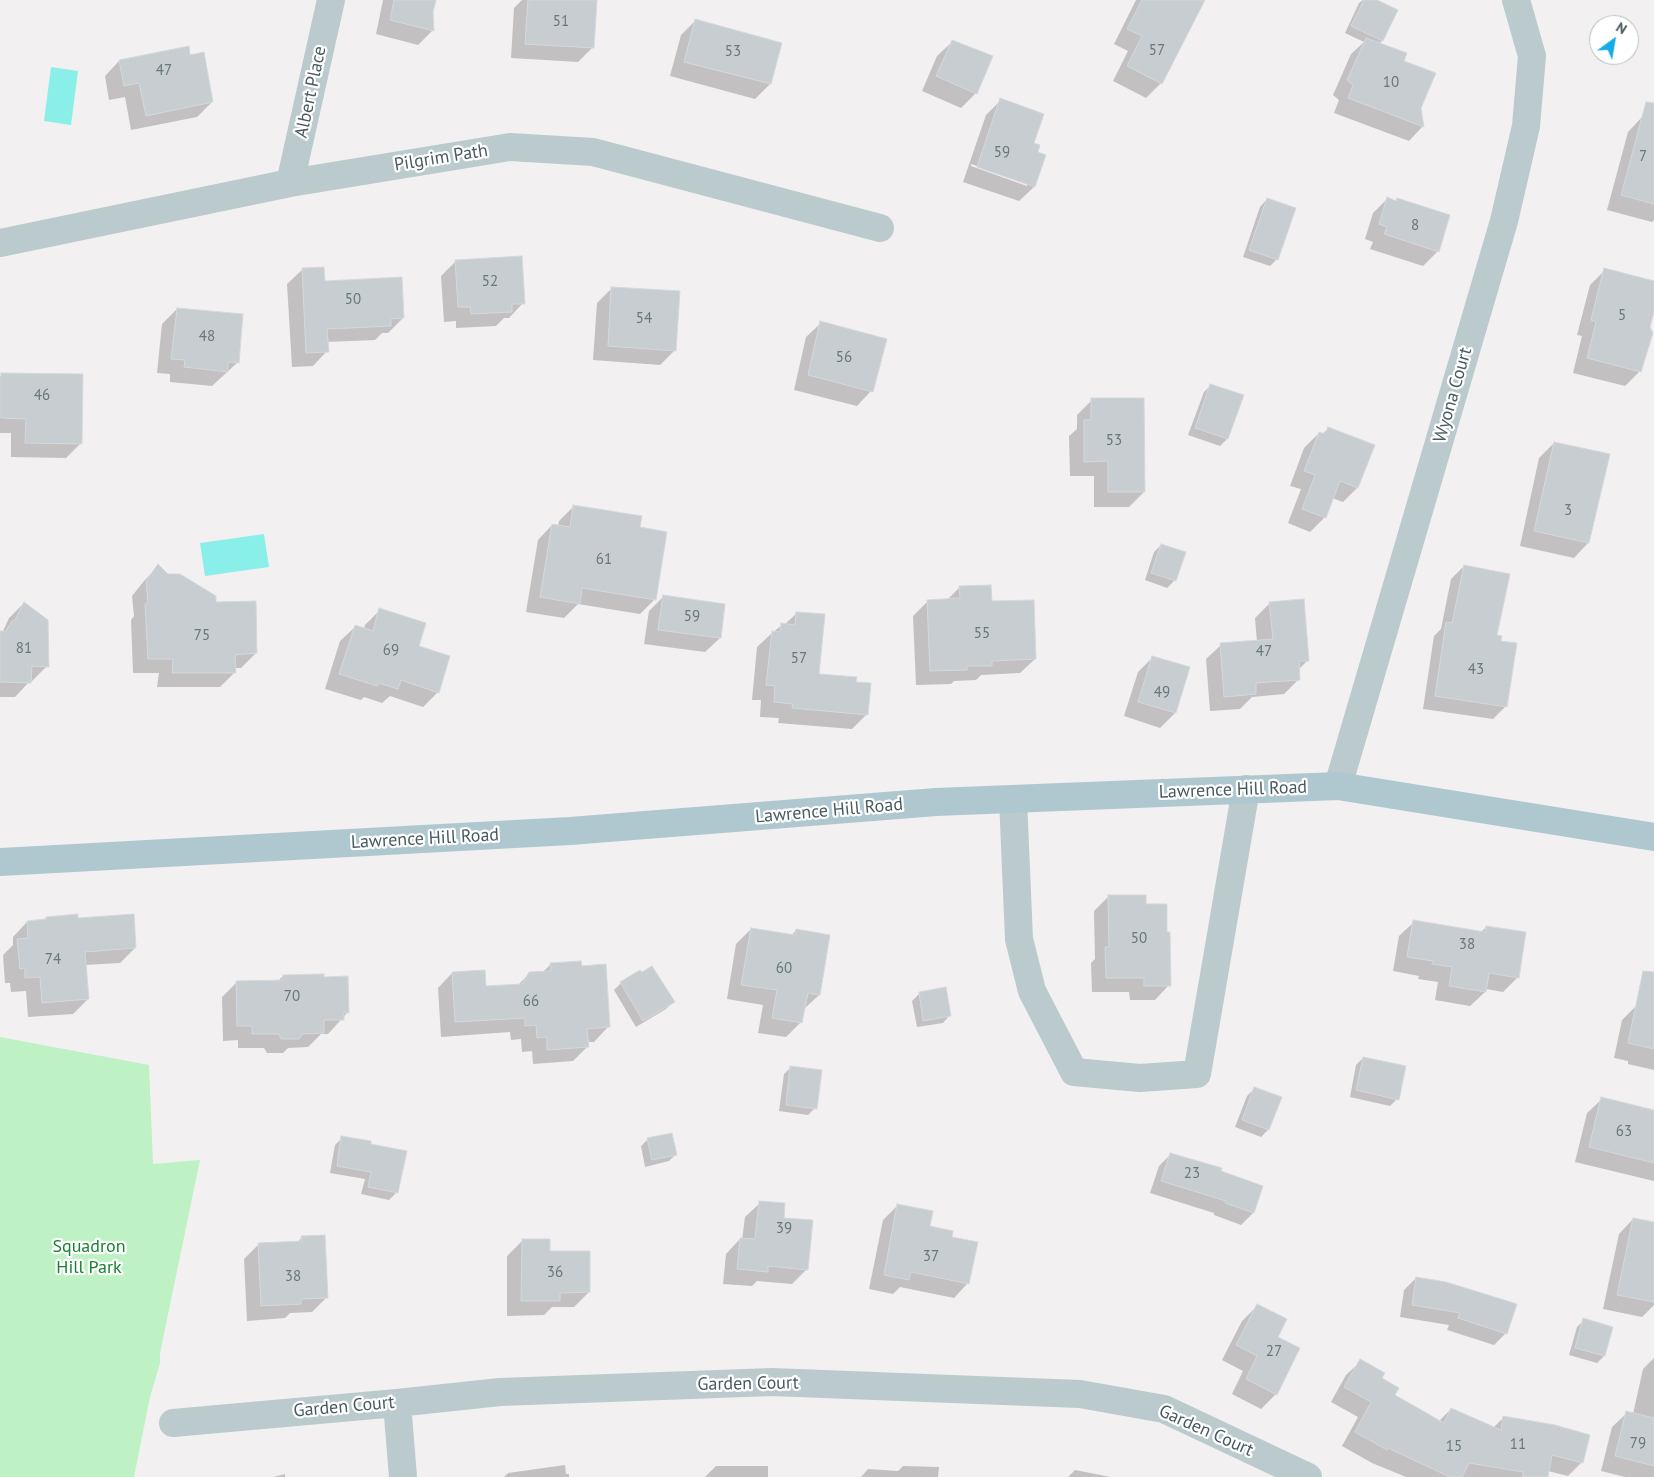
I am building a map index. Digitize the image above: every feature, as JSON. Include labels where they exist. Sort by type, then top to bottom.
[{"type":"main road","name":"Lawrence Hill Road","points":[[0,862],[570,831],[936,802],[1338,786],[1654,837]]},
{"type":"street","name":"Albert Place","points":[[290,183],[331,0]]},
{"type":"street","name":"Wyona Court","points":[[1338,786],[1504,220],[1524,136],[1532,56],[1516,0]]},
{"type":"street","name":"Pilgrim Path","points":[[0,243],[290,183],[510,147],[593,152],[880,228]]},
{"type":"street","points":[[1013,799],[1019,939],[1032,991],[1074,1072],[1140,1078],[1197,1074],[1246,789]]},
{"type":"street","name":"Garden Court","points":[[173,1423],[500,1392],[772,1382],[1080,1394],[1164,1409],[1308,1477]]},
{"type":"street","points":[[397,1403],[403,1477]]},
{"type":"green space","name":"Squadron Hill Park","points":[[0,1037],[149,1065],[153,1164],[200,1160],[160,1353],[160,1363],[150,1397],[134,1477],[0,1477]]},
{"type":"water","points":[[51,67],[78,71],[71,125],[44,121]]},
{"type":"water","points":[[264,534],[269,567],[205,576],[200,543]]},
{"type":"building","points":[[394,0],[436,0],[433,12],[434,31],[390,20]]},
{"type":"building","points":[[528,0],[597,0],[594,48],[525,44]]},
{"type":"building","points":[[1142,0],[1205,0],[1162,84],[1127,66],[1142,36],[1127,29]]},
{"type":"building","points":[[1364,0],[1377,0],[1398,10],[1383,41],[1351,26]]},
{"type":"building","points":[[695,19],[782,43],[771,84],[684,62]]},
{"type":"building","points":[[1366,38],[1407,53],[1404,61],[1436,73],[1421,108],[1424,127],[1348,98],[1353,85],[1347,80]]},
{"type":"building","points":[[952,40],[993,56],[977,94],[936,76]]},
{"type":"building","points":[[189,46],[190,55],[204,52],[213,102],[146,116],[139,83],[124,86],[119,60]]},
{"type":"building","points":[[1000,98],[1044,114],[1034,143],[1040,145],[1038,152],[1046,155],[1035,187],[977,167]]},
{"type":"building","points":[[1646,102],[1654,103],[1654,204],[1621,195]]},
{"type":"building","points":[[1387,197],[1396,201],[1397,198],[1450,215],[1439,252],[1384,234],[1387,227],[1379,224]]},
{"type":"building","points":[[1267,198],[1296,208],[1278,260],[1249,250]]},
{"type":"building","points":[[522,256],[525,304],[512,304],[512,312],[471,314],[470,307],[458,307],[455,260]]},
{"type":"building","points":[[324,267],[325,281],[402,277],[404,318],[391,319],[391,326],[327,329],[329,352],[306,353],[302,268]]},
{"type":"building","points":[[1604,268],[1654,281],[1654,312],[1650,327],[1653,333],[1641,372],[1587,358],[1596,322],[1591,320]]},
{"type":"building","points":[[611,287],[680,291],[676,351],[608,346]]},
{"type":"building","points":[[177,308],[243,314],[239,363],[228,362],[228,372],[184,367],[185,360],[171,359]]},
{"type":"building","points":[[820,321],[887,339],[873,392],[808,375]]},
{"type":"building","points":[[1,373],[83,374],[82,444],[25,443],[26,419],[1,418]]},
{"type":"building","points":[[1210,384],[1244,395],[1228,439],[1195,428]]},
{"type":"building","points":[[1091,398],[1144,398],[1145,492],[1108,492],[1108,461],[1084,462],[1084,420],[1091,420]]},
{"type":"building","points":[[1328,427],[1375,445],[1358,488],[1340,481],[1326,518],[1302,509],[1315,475],[1304,471],[1319,432],[1325,434]]},
{"type":"building","points":[[1554,442],[1610,454],[1589,543],[1534,531]]},
{"type":"building","points":[[573,505],[642,516],[640,527],[667,532],[656,600],[582,588],[580,604],[540,597],[552,524],[570,527]]},
{"type":"building","points":[[1161,544],[1186,552],[1176,581],[1151,573]]},
{"type":"building","points":[[158,564],[168,574],[180,574],[216,596],[216,602],[256,601],[257,653],[235,655],[236,673],[172,673],[173,659],[148,659],[145,604],[148,602],[146,581]]},
{"type":"building","points":[[1464,565],[1510,574],[1497,635],[1502,636],[1501,641],[1517,643],[1507,707],[1435,696],[1446,622],[1452,623]]},
{"type":"building","points":[[991,585],[992,601],[1034,600],[1036,659],[992,661],[992,666],[967,666],[967,670],[930,671],[927,600],[960,598],[959,586]]},
{"type":"building","points":[[663,595],[725,604],[721,638],[658,630]]},
{"type":"building","points":[[1304,599],[1309,661],[1299,661],[1300,680],[1256,683],[1256,694],[1224,697],[1220,643],[1273,639],[1269,602]]},
{"type":"building","points":[[24,602],[48,620],[49,667],[32,666],[31,683],[0,682],[0,631],[6,631],[12,621],[15,620]]},
{"type":"building","points":[[379,608],[426,623],[419,646],[450,656],[439,693],[401,680],[398,689],[378,683],[377,686],[339,674],[355,625],[373,631]]},
{"type":"building","points":[[796,612],[825,614],[819,674],[857,677],[856,682],[871,683],[868,715],[792,708],[793,704],[774,702],[775,686],[766,685],[772,631],[780,632],[781,623],[795,625]]},
{"type":"building","points":[[1152,656],[1190,667],[1176,713],[1138,702]]},
{"type":"building","points":[[1108,895],[1146,895],[1146,904],[1167,904],[1167,932],[1170,932],[1171,986],[1144,986],[1144,978],[1106,978],[1105,947],[1109,947]]},
{"type":"building","points":[[78,914],[78,918],[134,914],[136,948],[85,952],[89,999],[42,1003],[40,977],[25,978],[25,968],[20,969],[17,939],[28,938],[27,921]]},
{"type":"building","points":[[1413,920],[1485,932],[1486,926],[1526,932],[1519,978],[1489,973],[1486,992],[1449,986],[1452,967],[1432,964],[1433,961],[1407,957]]},
{"type":"building","points":[[751,928],[795,935],[796,929],[830,935],[820,995],[808,993],[802,1023],[772,1018],[777,990],[741,985]]},
{"type":"building","points":[[581,961],[582,966],[606,964],[610,1027],[587,1029],[589,1047],[547,1050],[547,1037],[537,1038],[536,1025],[525,1026],[525,1018],[455,1022],[452,972],[485,970],[486,986],[522,984],[529,972],[551,971],[550,963]]},
{"type":"building","points":[[652,966],[675,1002],[643,1021],[620,982],[640,970],[642,972]]},
{"type":"building","points":[[1643,971],[1654,972],[1654,1049],[1628,1043]]},
{"type":"building","points":[[324,974],[324,977],[348,976],[349,1013],[344,1012],[344,1020],[324,1020],[324,1033],[302,1034],[299,1039],[281,1039],[279,1034],[252,1034],[252,1026],[237,1026],[236,981],[283,980],[283,975]]},
{"type":"building","points":[[946,987],[951,1016],[923,1021],[919,992]]},
{"type":"building","points":[[1363,1057],[1406,1066],[1399,1100],[1356,1090]]},
{"type":"building","points":[[790,1066],[822,1070],[817,1109],[786,1105]]},
{"type":"building","points":[[1254,1087],[1282,1097],[1269,1130],[1242,1120]]},
{"type":"building","points":[[1601,1097],[1654,1110],[1654,1163],[1589,1147]]},
{"type":"building","points":[[672,1133],[677,1155],[652,1160],[647,1138]]},
{"type":"building","points":[[341,1136],[371,1141],[371,1144],[407,1151],[398,1193],[368,1187],[371,1172],[337,1166]]},
{"type":"building","points":[[1170,1153],[1222,1168],[1221,1171],[1263,1186],[1254,1213],[1225,1203],[1226,1201],[1161,1181]]},
{"type":"building","points":[[759,1201],[785,1203],[784,1218],[813,1220],[808,1270],[768,1266],[768,1272],[737,1269],[740,1238],[755,1239]]},
{"type":"building","points":[[897,1204],[933,1211],[930,1226],[953,1231],[952,1237],[978,1242],[969,1284],[911,1272],[909,1280],[884,1275]]},
{"type":"building","points":[[1633,1218],[1654,1222],[1654,1302],[1617,1295]]},
{"type":"building","points":[[325,1235],[328,1298],[301,1299],[301,1304],[261,1306],[258,1243],[302,1241],[301,1236]]},
{"type":"building","points":[[522,1239],[550,1239],[550,1251],[590,1251],[590,1292],[560,1293],[560,1301],[521,1301]]},
{"type":"building","points":[[1416,1277],[1446,1282],[1517,1304],[1507,1334],[1458,1318],[1460,1313],[1412,1305]]},
{"type":"building","points":[[1257,1304],[1287,1319],[1278,1337],[1300,1348],[1277,1395],[1246,1379],[1257,1356],[1236,1345]]},
{"type":"building","points":[[1583,1318],[1613,1327],[1605,1356],[1575,1348]]},
{"type":"building","points":[[1360,1359],[1385,1373],[1382,1378],[1399,1388],[1395,1395],[1444,1423],[1451,1408],[1501,1430],[1503,1416],[1555,1425],[1590,1435],[1583,1463],[1552,1455],[1548,1477],[1523,1477],[1523,1472],[1469,1463],[1462,1477],[1450,1477],[1388,1448],[1387,1450],[1355,1432],[1371,1402],[1344,1387]]},
{"type":"building","points":[[1626,1411],[1654,1418],[1654,1466],[1615,1456]]}]
